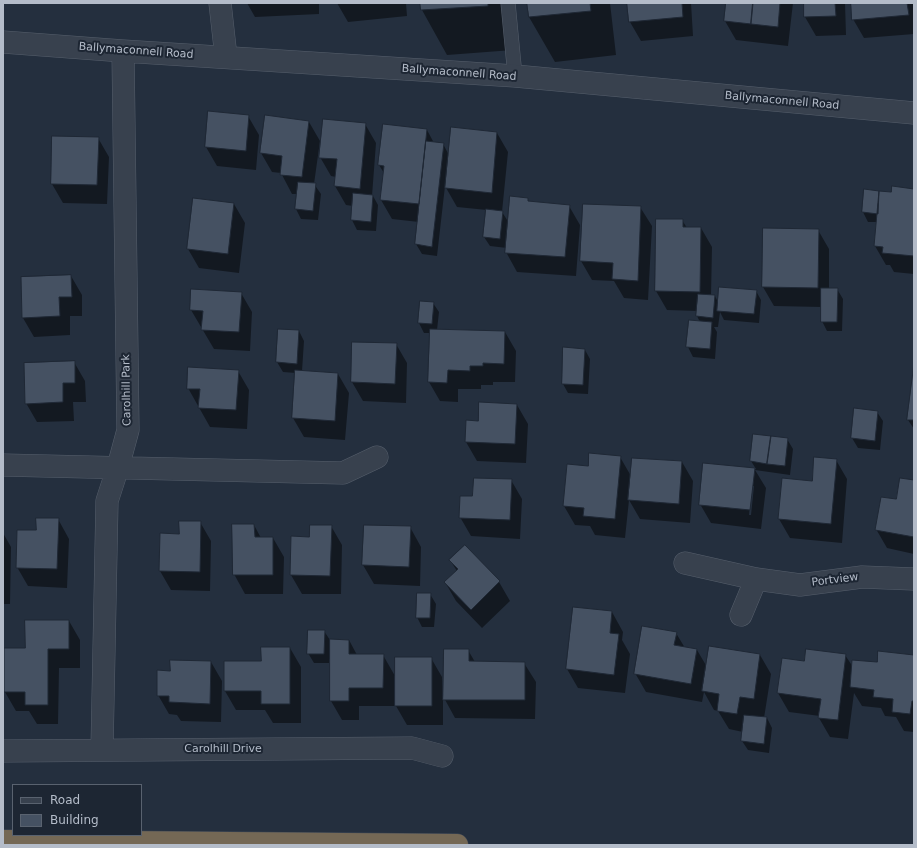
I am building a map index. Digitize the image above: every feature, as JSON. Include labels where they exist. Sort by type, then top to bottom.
[{"type":"highway","points":[[3,841],[457,845]]},
{"type":"street","points":[[220,3],[226,57]]},
{"type":"street","name":"Ballymaconnell Road","points":[[3,42],[515,76],[914,113]]},
{"type":"street","name":"Carolhill Park","points":[[102,749],[107,501],[128,430],[123,51]]},
{"type":"street","points":[[3,465],[343,473],[377,457]]},
{"type":"street","name":"Portview","points":[[685,563],[756,579],[800,585],[862,577],[914,579]]},
{"type":"street","points":[[740,615],[756,579]]},
{"type":"street","name":"Carolhill Drive","points":[[3,751],[102,749],[412,748],[442,756]]},
{"type":"lane","points":[[508,3],[515,76]]},
{"type":"building","points":[[420,3],[488,3],[488,6],[421,10]]},
{"type":"building","points":[[527,3],[590,3],[591,11],[529,17]]},
{"type":"building","points":[[627,3],[682,3],[683,17],[629,22]]},
{"type":"building","points":[[726,3],[753,3],[751,24],[724,21]]},
{"type":"building","points":[[753,3],[780,3],[778,27],[751,24]]},
{"type":"building","points":[[804,3],[835,3],[836,16],[804,17]]},
{"type":"building","points":[[851,3],[907,3],[909,15],[852,20]]},
{"type":"building","points":[[208,111],[249,115],[246,151],[205,147]]},
{"type":"building","points":[[265,115],[309,121],[302,177],[280,175],[282,156],[260,153]]},
{"type":"building","points":[[323,119],[366,123],[360,189],[334,186],[337,159],[319,158]]},
{"type":"building","points":[[383,124],[427,129],[419,204],[380,200],[384,166],[378,165]]},
{"type":"building","points":[[451,127],[497,132],[492,193],[445,188]]},
{"type":"building","points":[[52,136],[99,137],[97,185],[51,184]]},
{"type":"building","points":[[426,141],[444,143],[432,247],[415,244]]},
{"type":"building","points":[[298,182],[316,183],[313,211],[295,209]]},
{"type":"building","points":[[892,186],[914,189],[914,256],[882,253],[883,247],[874,246],[879,191],[891,192]]},
{"type":"building","points":[[864,189],[879,191],[878,214],[862,212]]},
{"type":"building","points":[[353,193],[373,195],[371,222],[351,220]]},
{"type":"building","points":[[510,196],[528,198],[528,201],[570,205],[565,257],[505,253]]},
{"type":"building","points":[[193,198],[234,203],[228,254],[187,249]]},
{"type":"building","points":[[583,204],[641,206],[638,281],[612,279],[613,263],[580,261]]},
{"type":"building","points":[[486,209],[503,211],[500,239],[483,237]]},
{"type":"building","points":[[656,219],[683,219],[683,227],[701,227],[700,292],[655,291]]},
{"type":"building","points":[[763,228],[819,229],[818,288],[762,287]]},
{"type":"building","points":[[71,275],[72,297],[59,297],[60,316],[22,318],[21,277]]},
{"type":"building","points":[[719,287],[757,290],[754,314],[717,311]]},
{"type":"building","points":[[821,288],[838,288],[837,322],[821,322]]},
{"type":"building","points":[[191,289],[242,292],[239,332],[201,330],[203,311],[190,310]]},
{"type":"building","points":[[698,294],[715,295],[713,318],[696,316]]},
{"type":"building","points":[[420,301],[434,302],[432,324],[418,323]]},
{"type":"building","points":[[689,320],[712,322],[710,349],[686,347]]},
{"type":"building","points":[[278,329],[299,330],[297,364],[276,362]]},
{"type":"building","points":[[430,329],[505,331],[504,364],[483,363],[483,366],[470,366],[470,371],[448,370],[447,383],[428,382]]},
{"type":"building","points":[[352,342],[397,343],[395,384],[351,382]]},
{"type":"building","points":[[563,347],[585,349],[583,385],[562,384]]},
{"type":"building","points":[[75,361],[75,383],[63,383],[63,402],[25,404],[24,363]]},
{"type":"building","points":[[914,364],[914,420],[907,420]]},
{"type":"building","points":[[188,367],[239,370],[236,410],[198,408],[200,389],[187,389]]},
{"type":"building","points":[[295,370],[338,373],[335,421],[292,418]]},
{"type":"building","points":[[479,402],[517,404],[515,444],[465,442],[466,420],[478,421]]},
{"type":"building","points":[[854,408],[878,411],[875,441],[851,438]]},
{"type":"building","points":[[753,434],[771,436],[767,464],[750,461]]},
{"type":"building","points":[[771,436],[788,438],[785,466],[767,464]]},
{"type":"building","points":[[589,453],[621,456],[615,519],[583,516],[584,508],[563,506],[567,464],[588,466]]},
{"type":"building","points":[[814,457],[837,459],[831,524],[778,519],[782,478],[812,481]]},
{"type":"building","points":[[632,458],[682,461],[679,504],[628,500]]},
{"type":"building","points":[[703,463],[755,468],[750,510],[699,505]]},
{"type":"building","points":[[474,478],[512,479],[510,520],[459,518],[460,496],[472,496]]},
{"type":"building","points":[[900,478],[914,480],[914,537],[875,530],[881,497],[896,499]]},
{"type":"building","points":[[36,518],[59,518],[57,569],[16,568],[17,530],[36,530]]},
{"type":"building","points":[[179,521],[201,521],[200,572],[159,571],[160,533],[179,534]]},
{"type":"building","points":[[232,524],[254,524],[255,537],[273,537],[273,575],[233,575]]},
{"type":"building","points":[[310,525],[332,525],[330,576],[290,575],[291,536],[309,537]]},
{"type":"building","points":[[364,525],[411,526],[409,567],[362,565]]},
{"type":"building","points":[[465,545],[500,581],[471,610],[444,582],[458,569],[449,560]]},
{"type":"building","points":[[417,593],[431,593],[430,618],[416,618]]},
{"type":"building","points":[[573,607],[612,611],[610,633],[619,634],[614,675],[566,669]]},
{"type":"building","points":[[25,620],[69,620],[69,649],[48,649],[48,705],[25,705],[25,692],[4,692],[4,648],[25,648]]},
{"type":"building","points":[[642,626],[677,632],[674,645],[697,649],[691,684],[634,674]]},
{"type":"building","points":[[308,630],[325,630],[324,654],[307,654]]},
{"type":"building","points":[[330,639],[349,640],[349,654],[384,654],[383,688],[349,688],[349,701],[330,701]]},
{"type":"building","points":[[709,646],[760,654],[754,699],[740,697],[737,714],[717,711],[719,694],[702,691]]},
{"type":"building","points":[[261,647],[290,647],[290,704],[261,704],[261,691],[224,691],[224,661],[261,661]]},
{"type":"building","points":[[444,649],[469,649],[469,661],[525,662],[525,700],[443,700]]},
{"type":"building","points":[[806,649],[846,654],[838,720],[818,718],[821,699],[777,693],[782,658],[804,661]]},
{"type":"building","points":[[878,651],[914,655],[914,701],[912,701],[910,714],[892,712],[893,699],[873,697],[874,690],[850,687],[852,660],[877,662]]},
{"type":"building","points":[[395,657],[432,657],[432,706],[395,706]]},
{"type":"building","points":[[170,660],[211,661],[210,704],[169,702],[169,696],[157,696],[157,670],[170,671]]},
{"type":"building","points":[[744,715],[767,717],[764,744],[741,741]]}]
